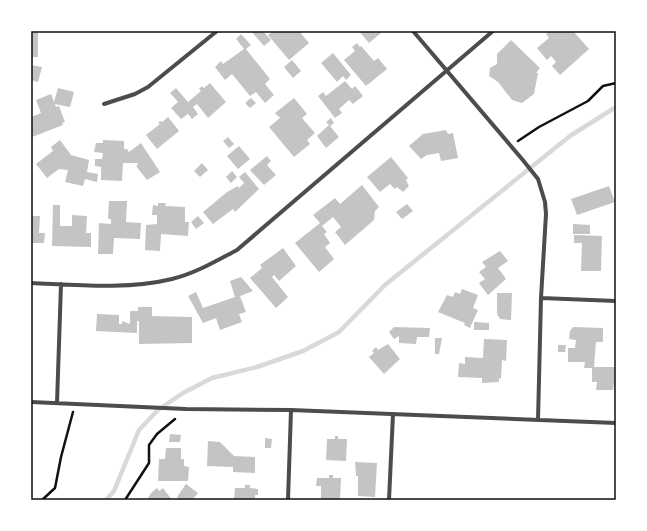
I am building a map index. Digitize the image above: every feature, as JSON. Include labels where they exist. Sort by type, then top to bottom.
[{"type":"street","points":[[104,104],[135,94],[148,87],[217,31]]},
{"type":"street","points":[[413,31],[511,145],[538,180],[543,195],[546,214],[541,298],[538,420]]},
{"type":"street","points":[[31,283],[132,285],[173,279],[206,267],[237,250],[445,70],[493,31]]},
{"type":"street","points":[[57,403],[61,284]]},
{"type":"street","points":[[541,298],[616,301]]},
{"type":"street","points":[[31,402],[188,409],[291,410],[616,423]]},
{"type":"street","points":[[288,500],[291,410]]},
{"type":"street","points":[[389,500],[393,414]]},
{"type":"path","points":[[511,145],[539,127],[588,100],[603,86],[616,83]]},
{"type":"path","points":[[42,500],[55,488],[61,457],[68,436],[75,404]]},
{"type":"path","points":[[125,500],[148,464],[149,445],[157,434],[188,409]]},
{"type":"building","points":[[31,31],[38,31],[38,57],[33,57],[32,65]]},
{"type":"building","points":[[251,31],[263,31],[271,40],[264,46]]},
{"type":"building","points":[[273,31],[299,31],[309,43],[289,60],[268,35]]},
{"type":"building","points":[[359,31],[379,31],[381,33],[369,43]]},
{"type":"building","points":[[550,31],[573,31],[589,49],[560,75],[552,66],[556,62],[551,56],[547,60],[537,48],[549,38],[546,34]]},
{"type":"building","points":[[241,34],[251,45],[246,49],[270,79],[265,84],[274,95],[265,103],[256,92],[250,96],[232,74],[225,80],[215,67],[221,61],[223,64],[244,49],[236,39]]},
{"type":"building","points":[[511,40],[540,68],[536,73],[538,73],[534,94],[522,103],[512,100],[498,82],[489,76],[490,68],[497,64],[497,54]]},
{"type":"building","points":[[357,43],[374,61],[378,58],[387,69],[366,86],[344,60],[355,51],[352,47]]},
{"type":"building","points":[[333,53],[351,75],[346,80],[343,76],[337,82],[321,63]]},
{"type":"building","points":[[292,60],[301,71],[293,78],[284,67]]},
{"type":"building","points":[[31,65],[42,67],[38,82],[31,80]]},
{"type":"building","points":[[345,81],[352,89],[355,86],[363,96],[353,104],[349,100],[339,109],[342,113],[335,118],[318,96],[323,92],[326,96]]},
{"type":"building","points":[[210,83],[226,102],[208,118],[197,104],[193,107],[198,114],[192,119],[188,114],[181,119],[171,108],[178,102],[170,93],[176,88],[188,102],[201,91],[199,89],[202,86],[204,88]]},
{"type":"building","points":[[58,88],[74,92],[70,107],[55,104],[56,107],[59,106],[65,122],[62,123],[63,125],[32,137],[33,140],[31,141],[31,117],[41,113],[36,100],[51,94],[54,102]]},
{"type":"building","points":[[251,98],[256,103],[250,108],[245,103]]},
{"type":"building","points":[[294,98],[307,114],[302,118],[315,133],[307,140],[310,144],[294,157],[269,127],[280,118],[275,113]]},
{"type":"building","points":[[168,117],[179,131],[157,149],[146,135],[160,124],[158,123],[160,121],[162,122]]},
{"type":"building","points":[[331,118],[334,123],[330,126],[339,137],[326,148],[317,136],[329,125],[326,122]]},
{"type":"building","points":[[446,130],[448,134],[453,133],[458,158],[441,161],[439,153],[427,155],[421,159],[409,146],[423,134]]},
{"type":"building","points":[[228,137],[234,144],[229,148],[223,141]]},
{"type":"building","points":[[60,140],[71,155],[89,160],[87,172],[98,174],[97,182],[85,179],[83,186],[65,182],[68,170],[59,169],[47,178],[36,164],[53,151],[51,147]]},
{"type":"building","points":[[103,140],[124,141],[124,149],[127,149],[129,152],[141,143],[160,172],[147,180],[136,166],[138,165],[137,163],[123,163],[122,181],[101,180],[101,167],[95,166],[95,159],[102,159],[103,153],[94,152],[96,143],[103,143]]},
{"type":"building","points":[[239,146],[250,159],[238,169],[227,156]]},
{"type":"building","points":[[267,156],[271,161],[267,165],[276,175],[264,185],[250,170]]},
{"type":"building","points":[[391,157],[408,178],[406,180],[409,186],[403,192],[397,187],[395,189],[390,184],[380,192],[367,177]]},
{"type":"building","points":[[202,163],[208,170],[200,177],[194,171]]},
{"type":"building","points":[[232,171],[237,177],[231,183],[226,177]]},
{"type":"building","points":[[245,172],[259,189],[235,212],[233,209],[213,224],[203,212],[227,192],[238,186],[239,188],[244,183],[239,177]]},
{"type":"building","points":[[362,185],[379,207],[375,211],[374,220],[345,245],[335,232],[341,227],[333,217],[322,226],[327,232],[324,234],[330,243],[325,247],[334,259],[319,272],[295,243],[320,223],[313,215],[335,198],[340,204]]},
{"type":"building","points":[[609,186],[615,202],[577,215],[571,199]]},
{"type":"building","points":[[109,201],[127,201],[126,222],[141,223],[140,239],[114,238],[113,254],[98,254],[99,223],[111,224],[111,219],[108,219]]},
{"type":"building","points":[[158,203],[166,203],[165,206],[185,207],[185,222],[189,222],[188,236],[161,234],[160,251],[145,250],[146,225],[157,224],[157,215],[152,215],[153,205],[158,206]]},
{"type":"building","points":[[407,204],[413,211],[402,219],[396,212]]},
{"type":"building","points":[[53,205],[60,205],[60,226],[72,226],[72,215],[87,216],[86,233],[91,233],[91,247],[52,246]]},
{"type":"building","points":[[31,216],[40,216],[39,233],[45,233],[44,243],[31,243]]},
{"type":"building","points":[[198,216],[204,223],[196,229],[191,222]]},
{"type":"building","points":[[573,224],[590,225],[590,234],[573,234]]},
{"type":"building","points":[[574,235],[602,236],[601,271],[581,271],[582,243],[574,243]]},
{"type":"building","points":[[283,248],[296,266],[279,281],[274,275],[272,277],[288,297],[276,308],[250,278],[262,268],[260,265]]},
{"type":"building","points":[[500,251],[508,261],[498,268],[506,279],[488,295],[479,283],[485,279],[479,272],[486,267],[482,262]]},
{"type":"building","points":[[241,277],[253,291],[240,296],[246,312],[239,314],[242,322],[220,330],[216,318],[203,323],[188,296],[196,292],[203,308],[235,297],[230,281]]},
{"type":"building","points":[[462,289],[478,295],[473,308],[478,310],[470,328],[464,325],[465,323],[438,312],[447,295],[453,297],[455,292],[460,294]]},
{"type":"building","points":[[497,293],[512,293],[511,320],[500,319],[497,314]]},
{"type":"building","points":[[138,307],[152,307],[152,316],[192,317],[192,343],[139,344],[139,321],[137,321],[137,333],[96,331],[97,314],[119,315],[119,324],[122,324],[122,321],[130,324],[130,311],[138,311]]},
{"type":"building","points":[[474,322],[489,323],[489,330],[474,330]]},
{"type":"building","points":[[394,327],[430,328],[429,337],[417,337],[416,344],[399,343],[399,336],[394,339],[389,332]]},
{"type":"building","points":[[573,327],[603,328],[603,342],[596,342],[594,367],[615,367],[616,393],[614,393],[614,383],[613,390],[596,390],[597,382],[592,382],[592,368],[584,368],[585,362],[568,362],[568,348],[575,348],[576,340],[569,339],[570,331]]},
{"type":"building","points":[[435,338],[442,338],[439,354],[435,354]]},
{"type":"building","points":[[484,339],[507,340],[506,361],[502,360],[501,379],[499,378],[499,382],[482,383],[482,378],[458,377],[459,363],[465,364],[465,357],[483,358]]},
{"type":"building","points":[[388,344],[400,359],[384,374],[369,357],[374,353],[372,351],[376,347],[378,350]]},
{"type":"building","points":[[558,345],[566,345],[565,352],[558,352]]},
{"type":"building","points":[[170,434],[181,435],[180,442],[169,442]]},
{"type":"building","points":[[335,436],[338,436],[338,439],[347,439],[346,461],[326,460],[327,439],[335,439]]},
{"type":"building","points":[[265,438],[272,439],[271,448],[265,448]]},
{"type":"building","points":[[208,441],[220,442],[234,456],[255,457],[255,473],[233,472],[233,467],[207,466]]},
{"type":"building","points":[[166,448],[181,448],[181,459],[184,459],[184,466],[189,467],[188,481],[158,481],[159,459],[165,459]]},
{"type":"building","points":[[355,462],[377,463],[375,497],[358,496],[358,476],[356,476]]},
{"type":"building","points":[[329,475],[333,475],[333,478],[341,478],[340,500],[321,499],[321,486],[316,486],[317,478],[329,478]]},
{"type":"building","points":[[186,484],[198,493],[192,500],[181,500],[177,497]]},
{"type":"building","points":[[245,485],[250,485],[250,488],[258,489],[258,495],[255,495],[255,500],[234,500],[235,488],[245,488]]},
{"type":"building","points":[[157,488],[159,491],[163,488],[172,500],[147,500],[151,493]]},
{"type":"waterway","points":[[106,500],[114,491],[139,430],[158,410],[183,393],[212,378],[257,367],[303,351],[339,332],[385,285],[570,136],[616,107]]}]
